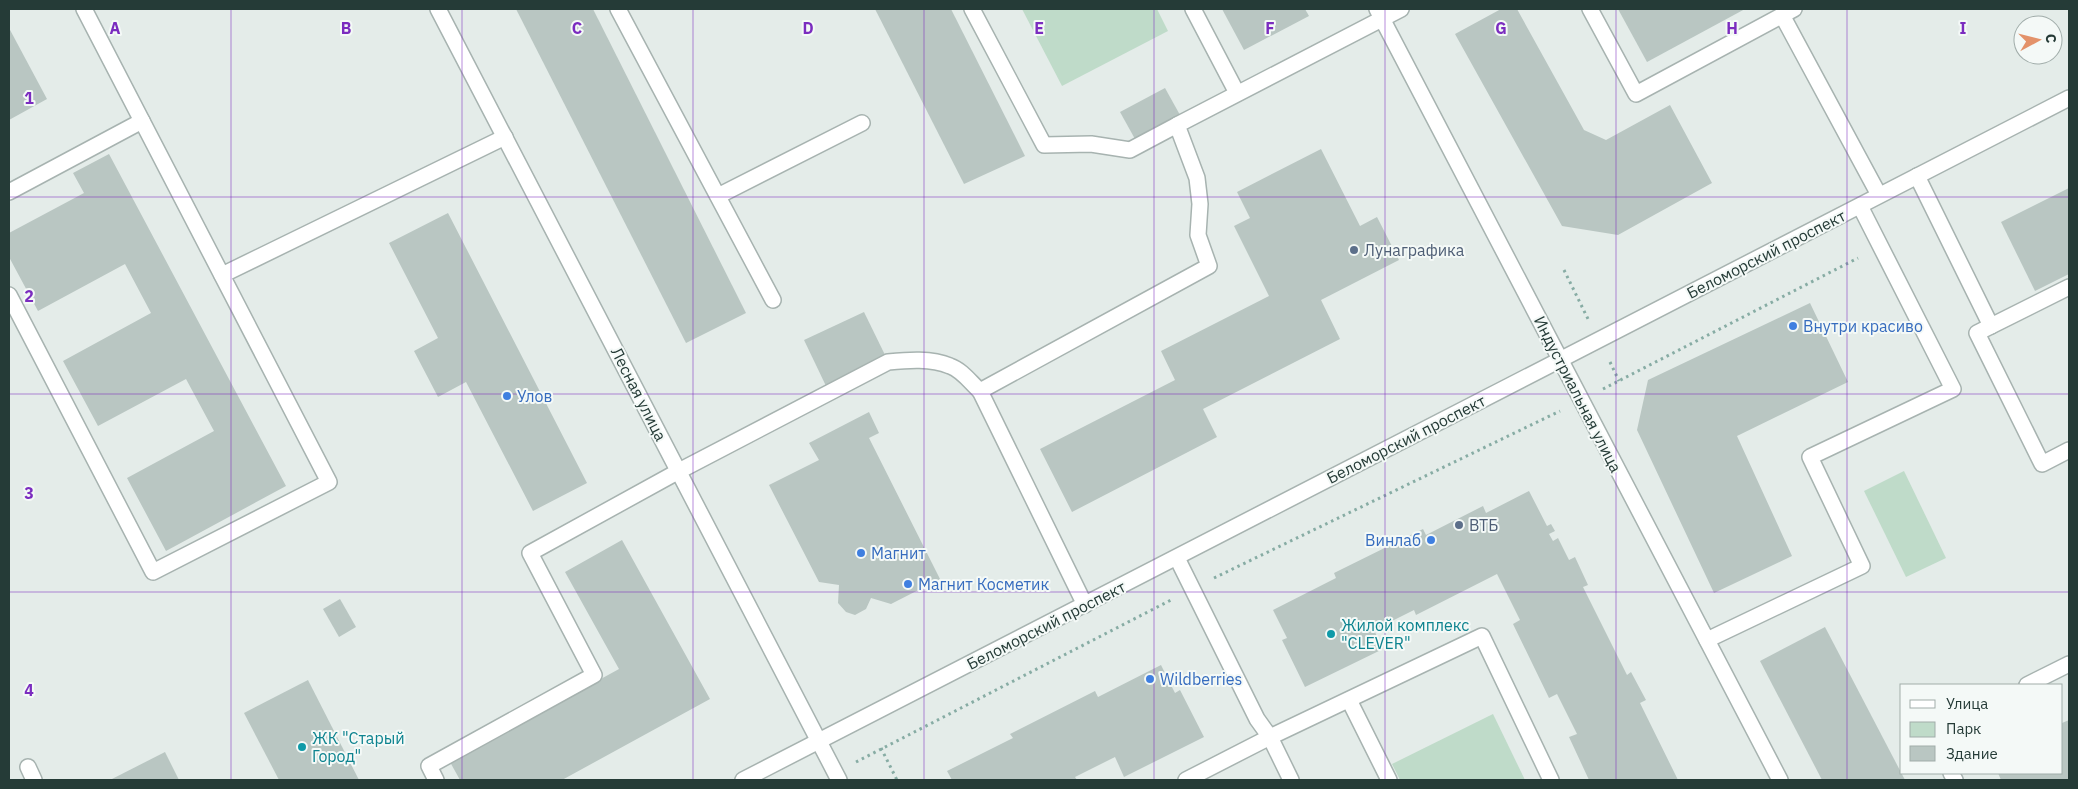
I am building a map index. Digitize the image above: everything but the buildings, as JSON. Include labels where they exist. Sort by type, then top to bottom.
[{"type":"street","points":[[9,295],[153,572],[329,482],[84,9]]},
{"type":"street","name":"Лесная улица","points":[[438,9],[839,780]]},
{"type":"street","points":[[618,9],[773,300]]},
{"type":"street","points":[[972,9],[1044,145],[1091,144],[1130,150],[1379,14],[1401,9]]},
{"type":"street","points":[[1193,9],[1237,93]]},
{"type":"street","points":[[1590,9],[1636,94],[1788,12],[1880,196]]},
{"type":"street","name":"Индустриальная улица","points":[[1379,14],[1780,780]]},
{"type":"street","name":"Беломорский проспект","points":[[742,780],[2069,98]]},
{"type":"street","points":[[9,192],[142,121]]},
{"type":"street","points":[[718,196],[862,123]]},
{"type":"street","points":[[980,392],[1209,266],[1198,235],[1200,204],[1197,178],[1177,125]]},
{"type":"street","points":[[222,275],[505,137]]},
{"type":"street","points":[[1917,176],[1991,326]]},
{"type":"street","points":[[1707,640],[1862,566],[1810,457],[1953,389],[1860,206]]},
{"type":"street","points":[[2069,288],[1977,333],[2042,464],[2069,450]]},
{"type":"street","points":[[436,780],[429,766],[594,675],[530,554],[679,471],[888,362],[916,359],[950,366],[966,377],[980,392],[1085,605]]},
{"type":"street","points":[[1177,558],[1257,719],[1270,738],[1291,780]]},
{"type":"street","points":[[1186,780],[1482,636],[1551,780]]},
{"type":"street","points":[[2029,684],[2069,664]]},
{"type":"street","points":[[1349,700],[1389,780]]},
{"type":"path","points":[[897,780],[881,748],[1192,588],[1580,401],[1881,246]]},
{"type":"path","points":[[1564,270],[1583,309]]},
{"type":"path","points":[[1607,355],[1619,381]]},
{"type":"green space","points":[[1022,9],[1157,9],[1168,31],[1062,86]]},
{"type":"green space","points":[[1904,471],[1946,558],[1906,577],[1864,491]]},
{"type":"green space","points":[[1493,714],[1525,780],[1400,780],[1392,764]]},
{"type":"place","name":"Лунаграфика","points":[[1354,250]]},
{"type":"place","name":"Внутри красиво","points":[[1793,326]]},
{"type":"place","name":"Улов","points":[[507,396]]},
{"type":"place","name":"ВТБ","points":[[1459,525]]},
{"type":"place","name":"Винлаб","points":[[1431,540]]},
{"type":"place","name":"Магнит","points":[[861,553]]},
{"type":"place","name":"Магнит Косметик","points":[[908,584]]},
{"type":"place","name":"Жилой комплекс \"СLEVER\"","points":[[1331,634]]},
{"type":"place","name":"Wildberries","points":[[1150,679]]},
{"type":"place","name":"ЖК \"Старый Город\"","points":[[302,747]]}]
